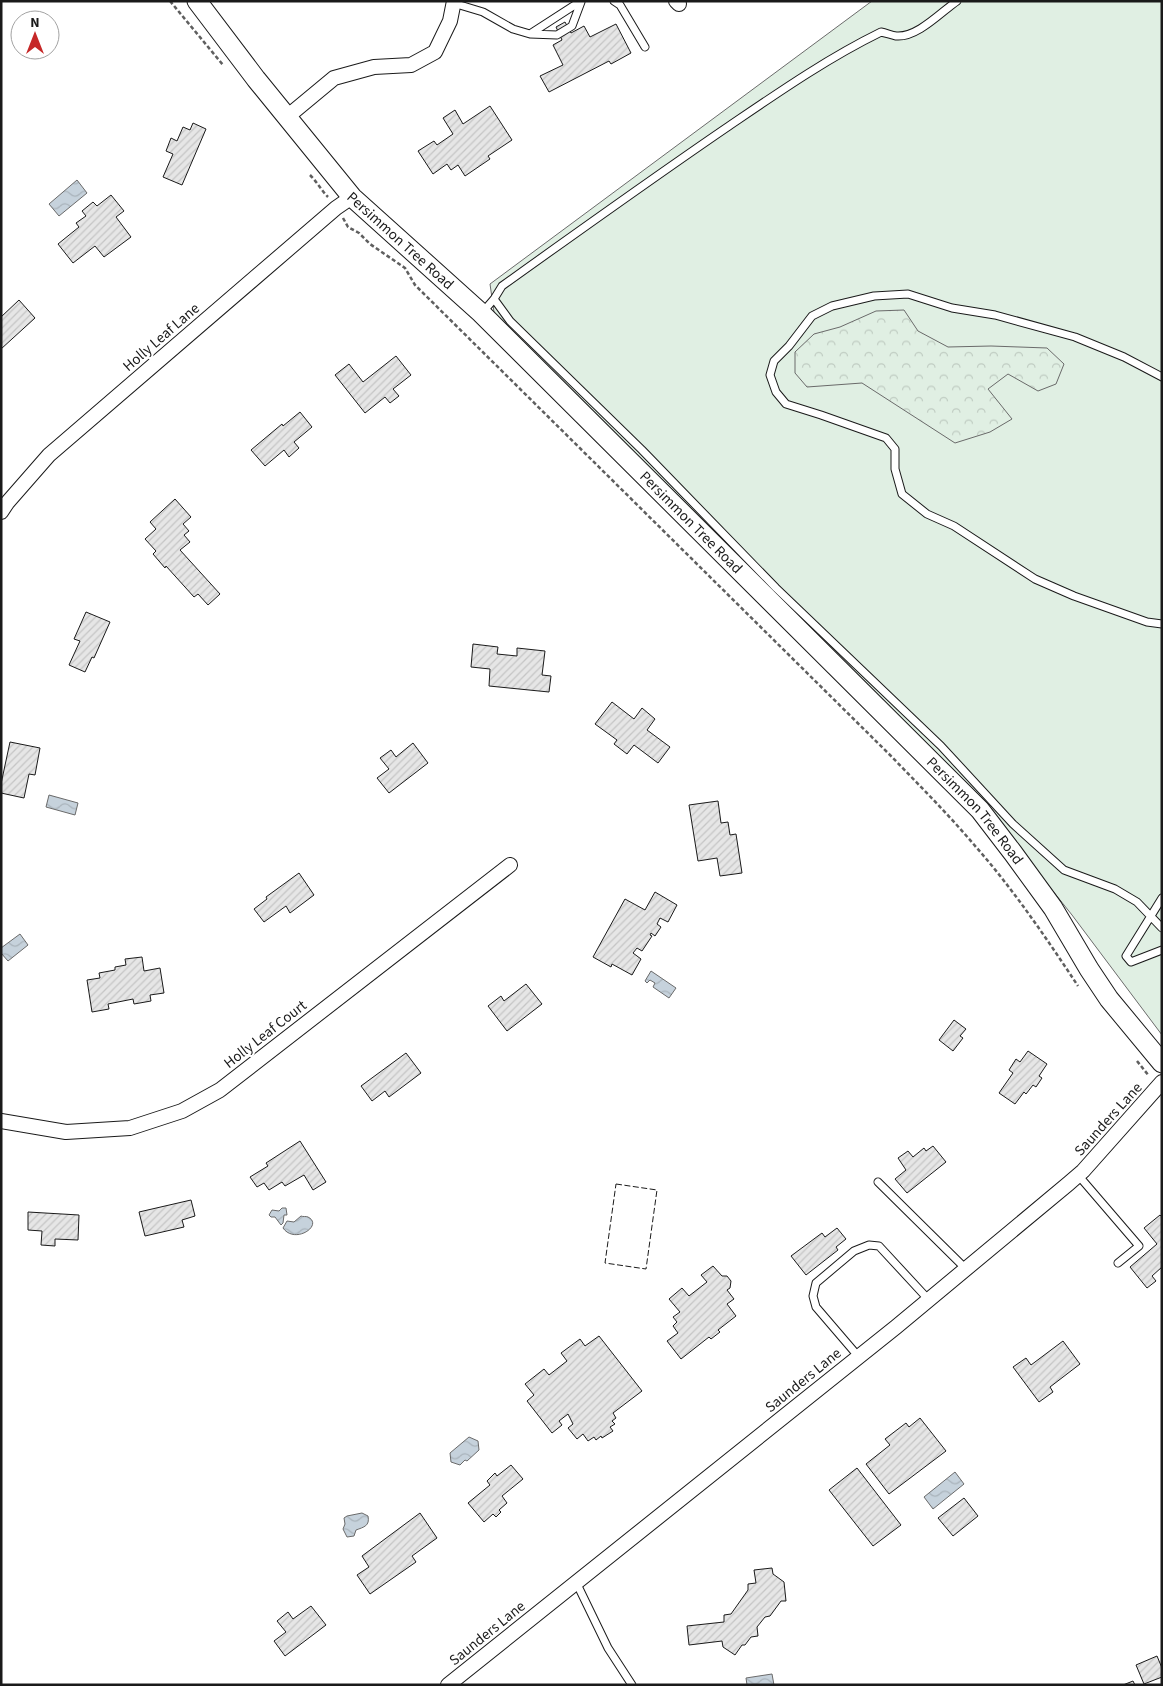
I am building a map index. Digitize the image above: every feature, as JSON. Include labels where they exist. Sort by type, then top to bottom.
[{"type":"main road","name":"Persimmon Tree Road","points":[[197,1],[352,197],[481,313],[980,810],[1053,908],[1089,970],[1109,999],[1162,1063]]},
{"type":"street","points":[[287,117],[334,78],[374,67],[411,65],[435,52],[450,21],[453,2]]},
{"type":"street","name":"Holly Leaf Lane","points":[[1,512],[49,455],[336,208],[352,197]]},
{"type":"street","name":"Holly Leaf Court","points":[[1,1121],[66,1132],[130,1128],[182,1111],[220,1090],[510,865]]},
{"type":"street","name":"Saunders Lane","points":[[448,1685],[896,1327],[1078,1175],[1160,1084]]},
{"type":"lane","points":[[453,2],[483,12],[513,29],[530,34],[557,36],[572,26],[582,1]]},
{"type":"lane","points":[[530,34],[582,1]]},
{"type":"lane","points":[[614,1],[620,6],[645,47]]},
{"type":"lane","points":[[481,313],[494,299],[502,286],[680,159],[788,86],[833,57],[880,32],[898,36],[914,32],[957,1]]},
{"type":"lane","points":[[1162,377],[1124,357],[1075,336],[995,315],[952,308],[908,294],[874,296],[832,306],[812,316],[789,346],[774,361],[770,374],[776,392],[786,404],[821,414],[886,438],[895,449],[895,469],[902,494],[926,514],[954,526],[1035,579],[1074,596],[1148,622],[1162,624]]},
{"type":"lane","points":[[494,299],[510,321],[642,450],[776,588],[941,746],[1013,824],[1064,870],[1115,889],[1137,902],[1162,928]]},
{"type":"lane","points":[[1162,898],[1126,956],[1131,962],[1162,950]]},
{"type":"lane","points":[[1078,1175],[1139,1246],[1118,1263]]},
{"type":"lane","points":[[878,1182],[965,1268]]},
{"type":"lane","points":[[858,1356],[816,1307],[813,1296],[816,1284],[854,1251],[868,1245],[879,1246],[928,1299]]},
{"type":"lane","points":[[576,1582],[608,1648],[632,1685]]},
{"type":"path","points":[[170,1],[227,70]]},
{"type":"path","points":[[310,174],[348,227],[359,233],[370,244],[405,268],[415,285],[876,741],[951,818],[978,848],[1079,987]]},
{"type":"path","points":[[1132,1055],[1160,1084]]},
{"type":"green space","points":[[872,1],[1162,1],[1162,1035],[1072,915],[981,801],[495,319],[490,284]]},
{"type":"green space","points":[[904,310],[918,331],[948,347],[1047,348],[1064,364],[1056,384],[1038,391],[1008,374],[988,389],[1012,419],[990,432],[955,443],[862,383],[807,387],[795,373],[795,352],[814,334],[840,327],[876,311]]},
{"type":"water","points":[[77,180],[87,193],[59,216],[49,204]]},
{"type":"water","points":[[49,795],[78,803],[75,815],[46,807]]},
{"type":"water","points":[[20,934],[28,945],[8,961],[1,953],[1,948]]},
{"type":"water","points":[[651,971],[676,988],[669,998],[653,987],[655,983],[650,980],[647,983],[645,981]]},
{"type":"water","points":[[282,1208],[286,1208],[287,1215],[284,1215],[281,1225],[275,1217],[269,1215],[272,1210],[279,1211]]},
{"type":"water","points":[[301,1216],[312,1220],[313,1224],[306,1232],[294,1235],[288,1233],[283,1228],[287,1221],[294,1222]]},
{"type":"water","points":[[469,1437],[478,1441],[479,1450],[460,1465],[451,1462],[450,1453]]},
{"type":"water","points":[[955,1472],[964,1484],[933,1509],[924,1497]]},
{"type":"water","points":[[362,1513],[368,1516],[367,1524],[356,1530],[354,1536],[347,1537],[343,1529],[345,1524],[344,1518]]},
{"type":"water","points":[[772,1674],[774,1685],[747,1685],[746,1678]]},
{"type":"building","points":[[565,22],[571,33],[584,26],[590,37],[616,24],[631,53],[611,64],[609,61],[549,92],[540,76],[563,65],[553,45],[562,40],[556,27]]},
{"type":"building","points":[[490,106],[512,140],[488,156],[490,159],[465,176],[458,165],[451,170],[447,164],[433,174],[418,151],[434,141],[437,145],[453,134],[443,118],[455,110],[463,124]]},
{"type":"building","points":[[193,123],[206,129],[182,185],[163,177],[173,154],[166,151],[171,138],[177,141],[183,127],[190,130]]},
{"type":"building","points":[[111,195],[124,211],[116,217],[131,237],[104,257],[95,246],[73,263],[58,244],[79,227],[76,223],[86,216],[82,211],[93,202],[97,206]]},
{"type":"building","points":[[19,300],[35,318],[1,349],[1,317]]},
{"type":"building","points":[[396,356],[411,375],[393,389],[399,396],[390,403],[385,397],[365,413],[335,375],[349,364],[363,382]]},
{"type":"building","points":[[300,412],[312,427],[294,442],[299,448],[289,457],[284,450],[265,466],[251,450],[282,424],[283,426]]},
{"type":"building","points":[[175,499],[191,517],[183,524],[189,531],[184,535],[190,542],[180,550],[220,594],[208,605],[198,594],[194,597],[166,566],[165,568],[153,554],[156,551],[145,539],[156,529],[150,522]]},
{"type":"building","points":[[86,612],[110,622],[94,658],[92,657],[85,672],[69,665],[80,641],[74,639]]},
{"type":"building","points":[[473,644],[498,647],[497,654],[517,656],[517,648],[545,651],[542,675],[551,676],[549,692],[489,686],[490,669],[471,667]]},
{"type":"building","points":[[612,702],[634,719],[642,708],[655,719],[647,730],[670,747],[658,763],[634,745],[627,754],[614,744],[617,740],[595,724]]},
{"type":"building","points":[[10,742],[40,748],[35,775],[29,774],[24,798],[1,793],[1,784]]},
{"type":"building","points":[[413,743],[428,763],[389,793],[377,778],[389,769],[380,758],[391,750],[396,757]]},
{"type":"building","points":[[718,801],[721,823],[728,822],[730,835],[736,834],[742,873],[720,876],[717,858],[698,861],[689,805]]},
{"type":"building","points":[[299,873],[314,895],[290,913],[286,906],[264,922],[254,909],[267,899],[266,897]]},
{"type":"building","points":[[655,892],[677,905],[668,922],[660,918],[657,924],[661,927],[655,936],[651,933],[650,935],[652,936],[642,951],[637,948],[633,953],[641,959],[632,975],[612,964],[611,967],[593,957],[625,899],[645,910]]},
{"type":"building","points":[[142,957],[144,971],[160,968],[164,993],[150,995],[151,1001],[134,1004],[133,999],[108,1004],[109,1009],[92,1012],[87,980],[100,978],[99,973],[115,970],[115,967],[126,965],[125,959]]},
{"type":"building","points":[[526,984],[542,1004],[507,1031],[488,1006],[501,996],[504,1001]]},
{"type":"building","points":[[954,1020],[966,1029],[960,1036],[963,1038],[953,1051],[939,1040]]},
{"type":"building","points":[[1028,1051],[1047,1064],[1039,1076],[1042,1078],[1036,1087],[1033,1085],[1026,1094],[1024,1092],[1015,1104],[999,1093],[1013,1073],[1009,1070],[1016,1059],[1020,1062]]},
{"type":"building","points":[[406,1053],[421,1073],[389,1097],[385,1091],[372,1101],[361,1086]]},
{"type":"building","points":[[300,1141],[326,1182],[313,1190],[304,1175],[285,1186],[282,1182],[269,1190],[264,1183],[257,1187],[250,1177],[268,1166],[266,1163]]},
{"type":"building","points":[[933,1146],[946,1162],[907,1193],[895,1179],[906,1170],[898,1158],[908,1151],[913,1157],[924,1148],[926,1151]]},
{"type":"building","points":[[191,1200],[195,1216],[182,1220],[184,1227],[145,1236],[139,1212]]},
{"type":"building","points":[[28,1212],[79,1215],[78,1240],[55,1239],[55,1246],[41,1245],[42,1231],[28,1230]]},
{"type":"building","points":[[1160,1215],[1162,1217],[1162,1267],[1152,1276],[1156,1281],[1147,1288],[1130,1267],[1157,1244],[1144,1228]]},
{"type":"building","points":[[837,1228],[846,1239],[836,1247],[838,1250],[806,1275],[791,1256],[822,1233],[825,1237]]},
{"type":"building","points":[[713,1266],[722,1276],[727,1276],[731,1281],[730,1288],[727,1290],[734,1299],[727,1304],[736,1316],[718,1330],[720,1332],[711,1339],[709,1337],[681,1359],[667,1341],[678,1333],[673,1326],[677,1322],[673,1317],[680,1312],[669,1299],[682,1288],[689,1296],[707,1282],[701,1275]]},
{"type":"building","points":[[599,1336],[642,1391],[613,1413],[616,1418],[612,1421],[615,1424],[610,1427],[613,1431],[602,1438],[601,1436],[596,1440],[594,1437],[588,1441],[583,1434],[577,1439],[568,1428],[573,1424],[568,1414],[559,1421],[562,1425],[552,1433],[527,1401],[534,1395],[525,1384],[544,1369],[549,1375],[567,1361],[561,1353],[580,1339],[585,1346]]},
{"type":"building","points":[[1063,1341],[1080,1364],[1050,1387],[1053,1392],[1039,1402],[1013,1367],[1026,1358],[1031,1365]]},
{"type":"building","points":[[920,1418],[946,1451],[889,1494],[866,1464],[890,1445],[885,1439],[906,1423],[909,1427]]},
{"type":"building","points":[[511,1465],[523,1479],[502,1496],[507,1503],[499,1510],[501,1512],[496,1517],[493,1514],[484,1522],[468,1503],[490,1485],[487,1481],[495,1473],[497,1476]]},
{"type":"building","points":[[857,1468],[901,1525],[873,1546],[829,1490]]},
{"type":"building","points":[[964,1498],[978,1516],[953,1536],[938,1518]]},
{"type":"building","points":[[420,1513],[437,1538],[412,1556],[416,1562],[370,1594],[357,1575],[369,1567],[362,1556]]},
{"type":"building","points":[[772,1568],[773,1574],[784,1582],[786,1601],[781,1601],[770,1616],[765,1617],[757,1627],[758,1636],[751,1637],[735,1655],[723,1647],[722,1641],[689,1645],[687,1626],[724,1622],[724,1615],[731,1614],[748,1590],[748,1584],[756,1583],[754,1570]]},
{"type":"building","points":[[311,1606],[326,1625],[285,1656],[274,1641],[286,1632],[277,1621],[288,1612],[293,1619]]},
{"type":"building","points":[[1157,1656],[1162,1668],[1162,1677],[1144,1684],[1136,1665]]},
{"type":"building","points":[[1133,1681],[1135,1685],[1123,1685]]},
{"type":"fence","points":[[616,1184],[657,1190],[646,1269],[605,1263],[616,1184]]}]
